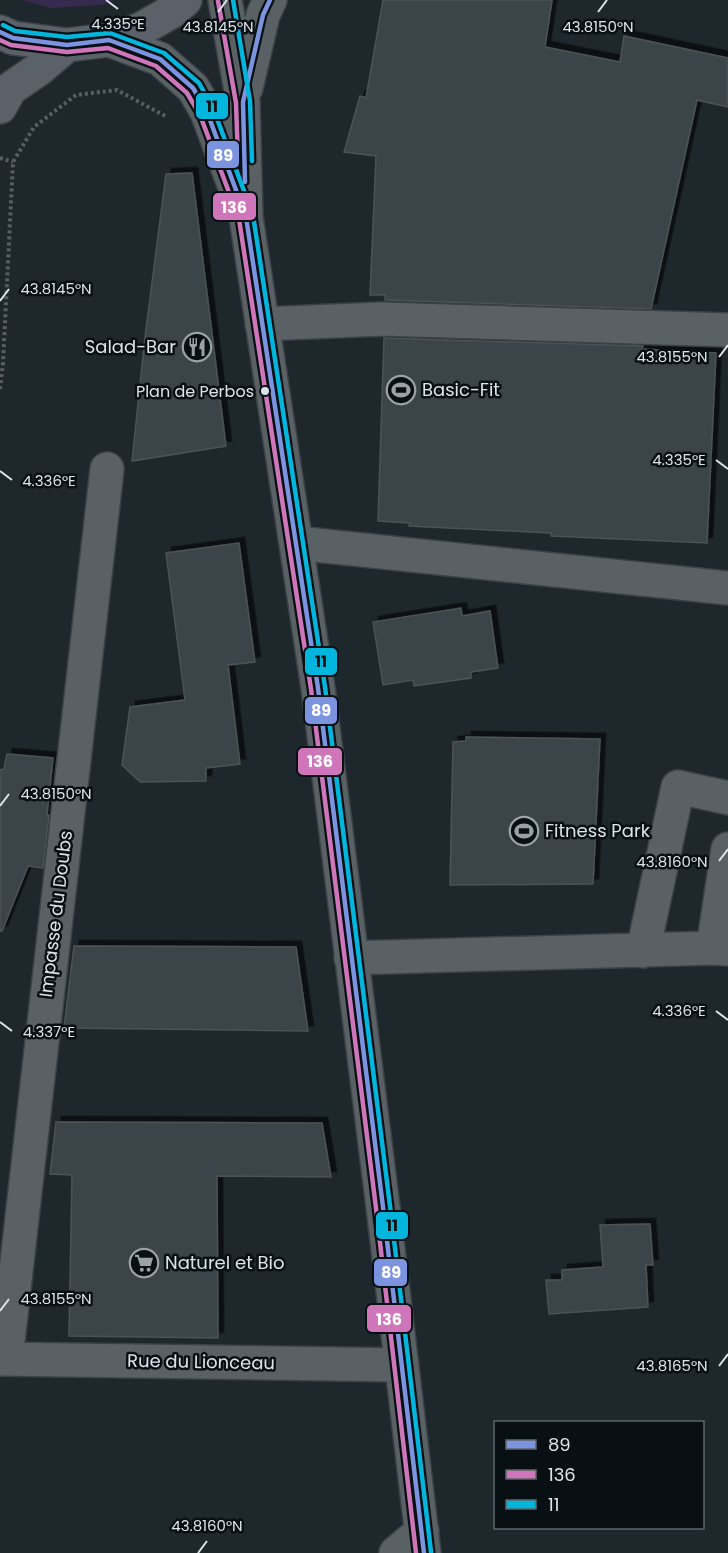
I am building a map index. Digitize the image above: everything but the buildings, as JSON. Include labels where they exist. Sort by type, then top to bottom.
[{"type":"main road","points":[[0,32],[13,38],[67,45],[109,40],[141,29],[171,12],[186,0]]},
{"type":"main road","points":[[0,107],[10,89],[39,69],[67,45]]},
{"type":"street","points":[[225,0],[243,102],[246,217],[318,688],[423,1542],[396,1553]]},
{"type":"street","points":[[243,102],[263,15],[270,0]]},
{"type":"street","points":[[109,40],[160,59],[193,88],[207,111],[246,217]]},
{"type":"street","points":[[262,324],[381,319],[728,330]]},
{"type":"street","name":"Impasse du Doubs","points":[[3,1359],[107,469]]},
{"type":"street","points":[[296,543],[728,588]]},
{"type":"street","points":[[643,951],[678,787],[728,798]]},
{"type":"street","points":[[351,958],[720,949],[728,849]]},
{"type":"street","name":"Rue du Lionceau","points":[[3,1359],[402,1365]]},
{"type":"path","points":[[0,388],[13,162],[34,127],[76,95],[117,90],[173,120]]},
{"type":"path","points":[[0,158],[13,162]]},
{"type":"shaded area","points":[[23,0],[113,0],[102,5],[50,8]]},
{"type":"transit line","name":"11","points":[[233,0],[250,101],[252,161]]},
{"type":"transit line","name":"89","points":[[245,182],[243,102],[263,15],[270,0]]},
{"type":"transit line","name":"136","points":[[218,1],[236,103],[238,161]]},
{"type":"transit line","name":"11","points":[[3,25],[15,31],[67,37],[110,33],[164,53],[199,83],[213,108],[253,215],[325,687],[431,1552]]},
{"type":"transit line","name":"89","points":[[0,32],[13,38],[67,45],[109,40],[160,59],[193,88],[207,112],[246,217],[318,688],[424,1553]]},
{"type":"transit line","name":"136","points":[[0,40],[11,45],[67,52],[108,48],[156,66],[187,93],[200,115],[239,219],[311,689],[376,1208],[416,1553]]},
{"type":"place","name":"Salad-Bar","points":[[197,347]]},
{"type":"place","name":"Basic-Fit","points":[[401,390]]},
{"type":"place","name":"Plan de Perbos","points":[[265,391]]},
{"type":"place","name":"Fitness Park","points":[[524,831]]},
{"type":"place","name":"Naturel et Bio","points":[[144,1263]]}]
